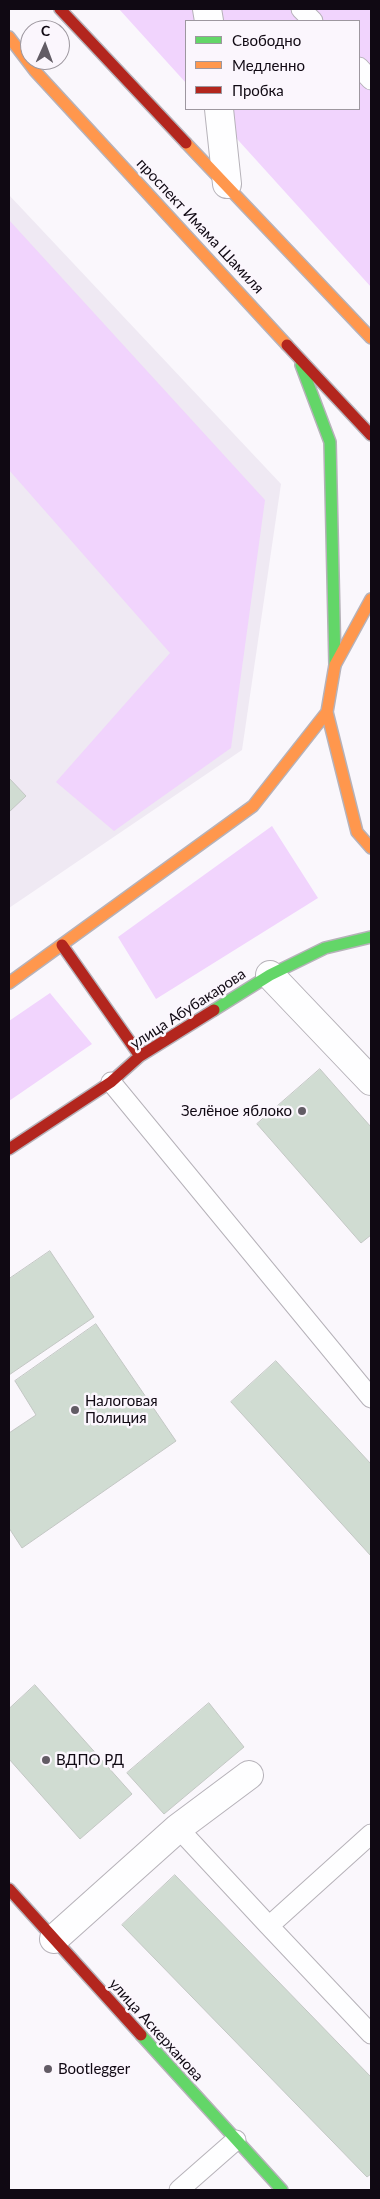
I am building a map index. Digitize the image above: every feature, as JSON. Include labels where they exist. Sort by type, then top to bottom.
[{"type":"main road","points":[[60,9],[371,338]]},
{"type":"main road","name":"проспект Имама Шамиля","points":[[9,37],[35,71],[371,435]]},
{"type":"main road","points":[[296,352],[330,442],[335,665],[327,712],[357,832],[371,848]]},
{"type":"main road","points":[[335,665],[371,599]]},
{"type":"main road","points":[[9,983],[253,806],[327,712]]},
{"type":"main road","name":"улица Абубакарова","points":[[9,1149],[111,1082],[140,1056],[270,975],[324,948],[371,937]]},
{"type":"main road","points":[[62,944],[140,1056]]},
{"type":"main road","name":"улица Аскерханова","points":[[9,1889],[282,2190]]},
{"type":"street","points":[[219,110],[227,184]]},
{"type":"street","points":[[270,975],[371,1081]]},
{"type":"street","points":[[54,1939],[178,1828],[248,1775]]},
{"type":"lane","points":[[301,9],[312,20]]},
{"type":"lane","points":[[360,68],[371,80]]},
{"type":"lane","points":[[111,1082],[371,1398]]},
{"type":"lane","points":[[178,1828],[371,2034]]},
{"type":"lane","points":[[269,1926],[371,1834]]},
{"type":"lane","points":[[179,2190],[236,2140]]},
{"type":"shaded area","points":[[119,9],[371,9],[371,287],[211,110],[360,110],[360,20],[185,20],[185,82]]},
{"type":"shaded area","points":[[9,195],[281,484],[242,750],[9,908]]},
{"type":"shaded area","points":[[9,220],[265,500],[231,748],[114,831],[56,782],[170,653],[9,470]]},
{"type":"shaded area","points":[[272,826],[318,898],[156,999],[118,937]]},
{"type":"shaded area","points":[[50,993],[92,1044],[9,1101],[9,1021]]},
{"type":"building","points":[[9,778],[26,796],[9,812]]},
{"type":"building","points":[[320,1069],[371,1127],[371,1235],[361,1243],[257,1124]]},
{"type":"building","points":[[50,1251],[94,1317],[9,1375],[9,1279]]},
{"type":"building","points":[[96,1324],[176,1441],[22,1548],[9,1528],[9,1433],[36,1415],[15,1381]]},
{"type":"building","points":[[276,1361],[371,1464],[371,1556],[231,1402]]},
{"type":"building","points":[[35,1685],[132,1794],[80,1839],[9,1759],[9,1709]]},
{"type":"building","points":[[209,1703],[244,1747],[164,1814],[127,1773]]},
{"type":"building","points":[[175,1875],[371,2077],[371,2174],[367,2177],[122,1925]]},
{"type":"traffic: fast","points":[[301,365],[330,442],[335,665]]},
{"type":"traffic: fast","points":[[214,1010],[270,975],[325,948],[371,937]]},
{"type":"traffic: fast","points":[[141,2035],[282,2190]]},
{"type":"traffic: slow","points":[[9,37],[35,71],[287,345]]},
{"type":"traffic: slow","points":[[186,143],[371,338]]},
{"type":"traffic: slow","points":[[371,599],[335,665],[327,712],[357,832],[371,848]]},
{"type":"traffic: slow","points":[[9,983],[253,806],[327,712]]},
{"type":"traffic: jam","points":[[60,9],[186,143]]},
{"type":"traffic: jam","points":[[287,345],[371,435]]},
{"type":"traffic: jam","points":[[62,945],[140,1056]]},
{"type":"traffic: jam","points":[[9,1149],[111,1082],[140,1056],[214,1010]]},
{"type":"traffic: jam","points":[[9,1889],[141,2035]]},
{"type":"place","name":"Зелёное яблоко","points":[[302,1111]]},
{"type":"place","name":"Налоговая Полиция","points":[[75,1410]]},
{"type":"place","name":"ВДПО РД","points":[[46,1760]]},
{"type":"place","name":"Bootlegger","points":[[48,2069]]}]
